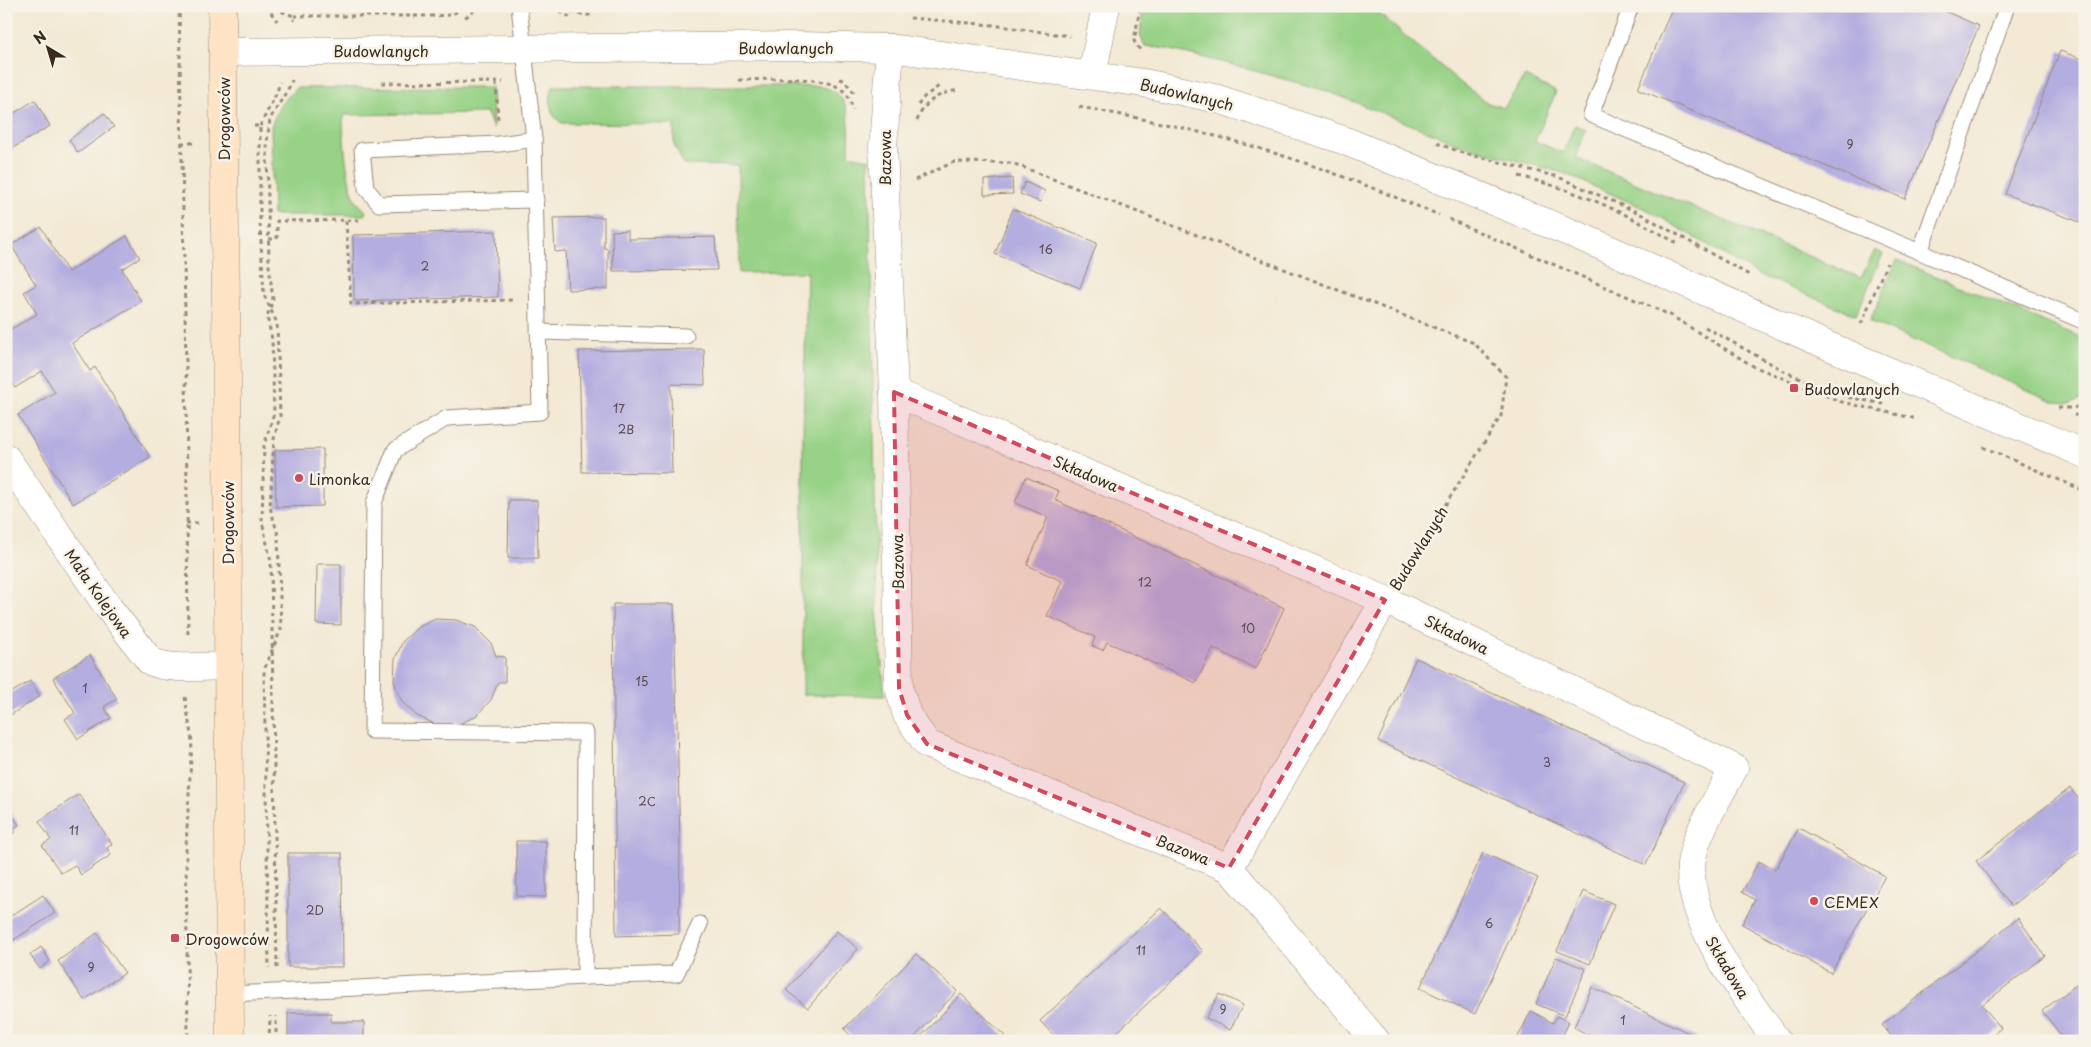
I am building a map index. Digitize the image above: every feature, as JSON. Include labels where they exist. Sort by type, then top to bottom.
[{"type":"main road","name":"Drogowców","points":[[222,6],[227,378],[230,1041]]},
{"type":"street","points":[[1092,75],[1106,6]]},
{"type":"street","name":"Budowlanych","points":[[223,52],[796,46],[890,48],[1160,86],[1218,99],[1343,140],[1581,237],[1831,347],[2085,454]]},
{"type":"street","name":"Bazowa","points":[[890,48],[884,130],[884,192],[894,392],[899,688],[907,715],[927,744],[1229,868],[1376,1041]]},
{"type":"street","name":"Składowa","points":[[894,392],[1386,600],[1734,768],[1696,842],[1691,864],[1693,891],[1709,938],[1777,1041]]},
{"type":"street","name":"Mała Kolejowa","points":[[6,458],[108,607],[150,661],[158,665],[229,666]]},
{"type":"street","name":"Bazowa","points":[[1229,868],[1386,600]]},
{"type":"lane","points":[[519,6],[534,139],[540,412],[447,418],[395,450],[374,503],[372,731],[586,733],[585,977]]},
{"type":"lane","points":[[1631,6],[1591,115],[2085,322]]},
{"type":"lane","points":[[1920,252],[2007,6]]},
{"type":"lane","points":[[534,139],[499,144],[362,150],[366,188],[379,204],[536,200]]},
{"type":"lane","points":[[538,332],[686,336]]},
{"type":"lane","points":[[230,994],[676,974],[700,924]]},
{"type":"path","points":[[179,6],[186,373],[188,638],[185,698],[192,741],[186,846],[188,1041]]},
{"type":"path","points":[[276,6],[280,12],[294,16],[451,15],[466,6]]},
{"type":"path","points":[[269,1041],[274,992],[274,647],[271,562],[262,521],[264,446],[274,413],[272,340],[267,316],[273,300],[269,266],[267,142],[270,119],[291,84],[294,16]]},
{"type":"path","points":[[381,83],[496,83],[528,80]]},
{"type":"path","points":[[736,80],[823,82],[841,88],[850,100],[855,116]]},
{"type":"path","points":[[496,83],[498,109]]},
{"type":"path","points":[[291,84],[301,84]]},
{"type":"path","points":[[912,112],[924,97],[941,85]]},
{"type":"path","points":[[916,130],[920,111],[932,99],[944,92],[962,89]]},
{"type":"path","points":[[1072,106],[1152,120],[1234,142],[1321,169],[1445,217],[1670,315],[1762,369],[1842,402],[1916,418],[1925,422]]},
{"type":"path","points":[[223,128],[260,126],[260,224],[264,295],[277,323],[280,416],[274,439],[270,507],[278,534],[281,629],[264,670],[266,876],[276,1041]]},
{"type":"path","name":"Budowlanych","points":[[884,192],[954,162],[1012,164],[1474,343],[1506,377],[1501,416],[1386,600]]},
{"type":"path","points":[[269,239],[277,239],[277,221],[364,220]]},
{"type":"path","points":[[346,221],[351,304],[520,300]]},
{"type":"path","points":[[1861,324],[1870,301]]},
{"type":"path","points":[[1698,323],[1786,372],[1846,397],[1890,405]]},
{"type":"path","points":[[2080,414],[2085,416]]},
{"type":"path","points":[[1980,445],[2085,491]]},
{"type":"highlighted area","points":[[894,392],[1385,600],[1229,868],[927,744],[907,715],[899,688]]},
{"type":"green space","points":[[1139,6],[1370,6],[1462,84],[1488,103],[1504,108],[1525,76],[1556,92],[1535,141],[1563,153],[1575,125],[1586,130],[1576,158],[1861,278],[1875,250],[1883,254],[1856,315],[1757,274],[1650,211],[1563,173],[1467,147],[1327,91],[1226,63],[1167,49],[1145,46],[1140,35],[1143,9]]},
{"type":"green space","points":[[553,86],[820,86],[835,92],[845,105],[849,121],[849,155],[869,159],[877,610],[885,696],[803,695],[803,437],[807,272],[739,273],[738,166],[684,165],[674,145],[674,124],[562,123],[557,120],[552,112],[551,97]]},
{"type":"green space","points":[[492,87],[493,128],[487,113],[343,115],[347,170],[356,200],[366,212],[364,215],[273,215],[271,126],[280,105],[296,88]]},
{"type":"green space","points":[[1897,260],[2085,339],[2085,398],[2069,403],[2055,402],[1870,321]]},
{"type":"building","points":[[1673,6],[1933,6],[1979,26],[1905,199],[1638,89]]},
{"type":"building","points":[[2060,51],[2085,60],[2085,224],[2005,194]]},
{"type":"building","points":[[35,100],[50,126],[8,151],[6,148],[6,118]]},
{"type":"building","points":[[104,113],[114,127],[78,153],[69,140]]},
{"type":"building","points":[[1012,178],[1013,194],[984,195],[984,180]]},
{"type":"building","points":[[1025,182],[1045,191],[1040,202],[1020,194]]},
{"type":"building","points":[[1013,209],[1097,243],[1080,288],[995,254]]},
{"type":"building","points":[[604,217],[604,248],[608,249],[608,289],[568,290],[566,251],[555,252],[553,218]]},
{"type":"building","points":[[41,227],[68,272],[127,236],[140,258],[122,269],[141,301],[72,343],[90,371],[95,367],[150,457],[73,504],[18,415],[55,392],[42,371],[15,388],[6,373],[6,332],[37,314],[24,292],[36,285],[11,245]]},
{"type":"building","points":[[628,230],[628,239],[715,237],[717,270],[613,271],[612,231]]},
{"type":"building","points":[[496,231],[498,297],[354,301],[353,235]]},
{"type":"building","points":[[704,349],[705,385],[671,384],[672,473],[582,472],[579,351]]},
{"type":"building","name":"Limonka","points":[[323,449],[323,506],[276,507],[275,450]]},
{"type":"building","points":[[1026,477],[1059,491],[1055,500],[1284,608],[1256,669],[1213,648],[1196,683],[1107,642],[1103,650],[1092,646],[1095,637],[1047,616],[1062,581],[1027,565],[1048,517],[1015,503]]},
{"type":"building","points":[[509,500],[537,500],[538,558],[508,558]]},
{"type":"building","points":[[317,564],[341,564],[341,625],[316,624]]},
{"type":"building","points":[[6,589],[12,598],[6,601]]},
{"type":"building","points":[[613,604],[674,604],[680,844],[679,934],[616,936]]},
{"type":"building","points":[[435,619],[456,620],[475,627],[491,643],[496,656],[505,657],[505,682],[498,682],[491,700],[476,716],[457,725],[435,724],[417,716],[402,702],[394,682],[395,659],[403,641],[417,628]]},
{"type":"building","points":[[90,655],[117,699],[104,707],[111,718],[78,739],[65,719],[75,713],[53,678]]},
{"type":"building","points":[[1416,658],[1684,782],[1646,865],[1378,741]]},
{"type":"building","points":[[30,681],[40,696],[6,718],[6,696]]},
{"type":"building","points":[[2070,788],[2085,807],[2085,848],[2011,906],[1976,861]]},
{"type":"building","points":[[79,794],[112,844],[107,848],[111,855],[81,875],[75,865],[61,873],[42,845],[51,840],[39,821]]},
{"type":"building","points":[[11,813],[19,825],[13,829],[15,832],[6,837],[6,815]]},
{"type":"building","points":[[1799,828],[1885,876],[1831,973],[1742,924],[1755,900],[1742,892],[1759,861],[1775,870]]},
{"type":"building","points":[[516,841],[546,841],[546,897],[517,896]]},
{"type":"building","points":[[288,853],[342,853],[343,967],[288,967]]},
{"type":"building","points":[[1483,853],[1538,878],[1475,1014],[1420,988]]},
{"type":"building","points":[[1583,891],[1614,904],[1590,964],[1557,951]]},
{"type":"building","points":[[43,895],[55,913],[6,945],[6,919]]},
{"type":"building","points":[[1161,908],[1203,951],[1108,1041],[1059,1041],[1040,1021]]},
{"type":"building","points":[[2018,918],[2045,956],[1982,1005],[2001,1028],[1985,1041],[1895,1041],[1882,1025]]},
{"type":"building","points":[[837,931],[858,949],[808,1008],[786,990]]},
{"type":"building","points":[[97,933],[125,973],[84,1000],[58,961]]},
{"type":"building","points":[[41,947],[50,961],[40,969],[30,955]]},
{"type":"building","points":[[916,954],[957,991],[911,1041],[856,1041],[844,1029]]},
{"type":"building","points":[[1556,957],[1586,969],[1565,1016],[1536,1004]]},
{"type":"building","points":[[2085,978],[2085,1041],[2053,1041],[2061,1035],[2042,1011]]},
{"type":"building","points":[[1592,987],[1697,1037],[1695,1041],[1599,1041],[1574,1027]]},
{"type":"building","points":[[961,994],[1010,1041],[917,1041]]},
{"type":"building","points":[[1219,994],[1243,1005],[1230,1030],[1206,1018]]},
{"type":"building","points":[[1531,1011],[1553,1023],[1557,1016],[1569,1022],[1560,1041],[1516,1041]]},
{"type":"building","points":[[288,1013],[331,1013],[331,1022],[364,1022],[364,1041],[288,1041]]},
{"type":"place","name":"Budowlanych","points":[[1794,388]]},
{"type":"place","name":"Limonka","points":[[299,478]]},
{"type":"place","name":"СEMEX","points":[[1814,901]]},
{"type":"place","name":"Drogowców","points":[[175,938]]}]
